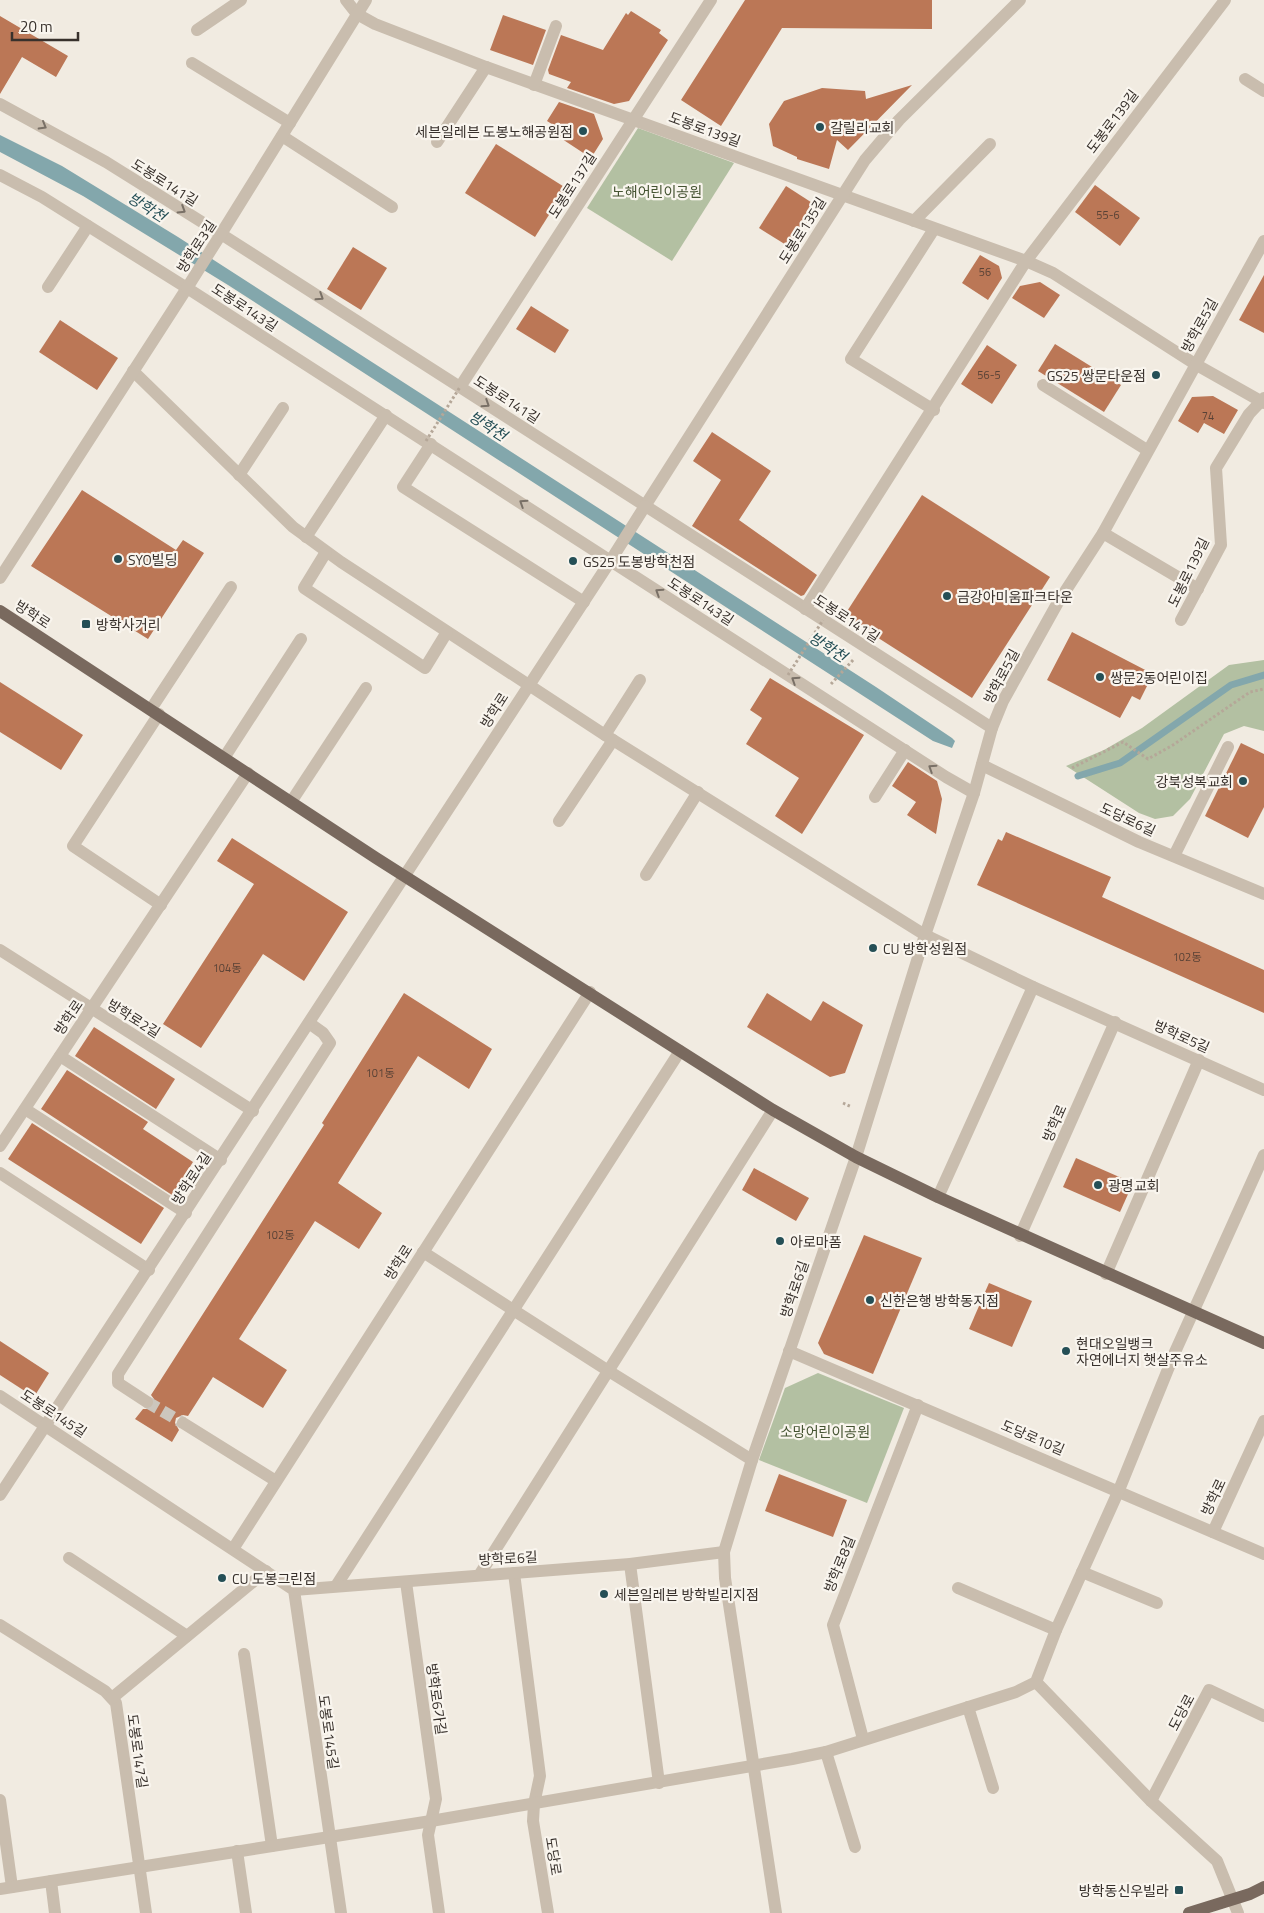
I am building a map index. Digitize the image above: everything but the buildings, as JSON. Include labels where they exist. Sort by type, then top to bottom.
[{"type":"main road","name":"방학로","points":[[0,611],[404,876],[590,992],[772,1110],[856,1157],[938,1198],[1192,1313],[1264,1343]]},
{"type":"main road","points":[[1189,1913],[1234,1899],[1264,1887]]},
{"type":"street","points":[[196,30],[241,0]]},
{"type":"street","name":"도봉로139길","points":[[346,0],[357,14],[376,24],[486,67],[1026,261],[1053,273],[1195,364],[1263,401],[1249,414],[1216,468],[1221,545],[1181,620]]},
{"type":"street","name":"방학로3길","points":[[0,578],[187,288],[366,0]]},
{"type":"street","name":"도봉로137길","points":[[460,387],[632,119],[711,0]]},
{"type":"street","name":"도봉로135길","points":[[610,560],[865,160],[899,120],[1020,0]]},
{"type":"street","name":"도봉로139길","points":[[805,609],[934,410],[1026,261],[1225,0]]},
{"type":"street","points":[[534,85],[556,26]]},
{"type":"street","points":[[192,62],[290,123]]},
{"type":"street","points":[[437,142],[486,67]]},
{"type":"street","points":[[1245,79],[1264,91]]},
{"type":"street","name":"도봉로141길","points":[[0,104],[106,162],[221,234],[992,728]]},
{"type":"street","points":[[282,136],[392,207]]},
{"type":"street","points":[[914,221],[990,144]]},
{"type":"street","name":"도봉로143길","points":[[0,175],[88,226],[187,288],[974,793]]},
{"type":"street","points":[[48,287],[88,226]]},
{"type":"street","points":[[934,229],[851,358],[934,410]]},
{"type":"street","name":"방학로5길","points":[[856,1157],[924,935],[974,793],[992,728],[1003,701],[1053,612],[1103,533],[1147,450],[1264,241]]},
{"type":"street","points":[[133,371],[239,475],[306,537],[528,685]]},
{"type":"street","points":[[1043,385],[1147,450]]},
{"type":"street","points":[[239,475],[283,408]]},
{"type":"street","points":[[306,537],[386,415]]},
{"type":"street","points":[[428,442],[403,487],[584,602]]},
{"type":"street","points":[[1103,533],[1198,589]]},
{"type":"street","points":[[326,552],[304,588],[425,668],[447,632]]},
{"type":"street","name":"방학로","points":[[404,876],[610,560]]},
{"type":"street","points":[[161,905],[73,846],[231,587]]},
{"type":"street","points":[[224,758],[301,639]]},
{"type":"street","points":[[560,821],[609,738],[640,680]]},
{"type":"street","name":"방학로5길","points":[[528,685],[609,738],[924,935],[1033,987],[1264,1090]]},
{"type":"street","points":[[291,802],[366,688]]},
{"type":"street","points":[[1174,856],[1228,748]]},
{"type":"street","points":[[875,797],[905,750]]},
{"type":"street","name":"도당로6길","points":[[982,765],[1096,822],[1264,894]]},
{"type":"street","name":"방학로","points":[[0,1146],[248,773]]},
{"type":"street","points":[[646,875],[698,792]]},
{"type":"street","name":"방학로4길","points":[[0,1496],[404,876]]},
{"type":"street","name":"방학로2길","points":[[0,950],[253,1110]]},
{"type":"street","points":[[938,1198],[1033,987]]},
{"type":"street","name":"방학로","points":[[233,1549],[590,992]]},
{"type":"street","name":"방학로","points":[[1020,1236],[1115,1022]]},
{"type":"street","points":[[147,1402],[118,1383],[118,1374],[330,1043],[323,1033],[309,1023]]},
{"type":"street","points":[[336,1586],[680,1051]]},
{"type":"street","points":[[60,1056],[220,1160]]},
{"type":"street","points":[[1106,1274],[1199,1060]]},
{"type":"street","points":[[25,1109],[186,1213]]},
{"type":"street","points":[[480,1574],[772,1110]]},
{"type":"street","name":"방학로6길","points":[[776,1913],[725,1578],[724,1552],[752,1460],[856,1157]]},
{"type":"street","points":[[0,1800],[6,1888],[534,1804],[826,1752],[1016,1692],[1036,1682],[1056,1630],[1119,1490],[1192,1313],[1262,1162]]},
{"type":"street","points":[[0,1173],[149,1270]]},
{"type":"street","points":[[423,1252],[752,1460]]},
{"type":"street","name":"도당로10길","points":[[789,1351],[918,1404],[1264,1554]]},
{"type":"street","name":"도봉로145길","points":[[0,1396],[294,1590],[340,1913]]},
{"type":"street","name":"방학로8길","points":[[863,1739],[833,1625],[918,1404]]},
{"type":"street","name":"방학로","points":[[1214,1532],[1264,1421]]},
{"type":"street","points":[[184,1423],[276,1481]]},
{"type":"street","name":"방학로6길","points":[[294,1590],[406,1582],[480,1574],[630,1564],[724,1552]]},
{"type":"street","points":[[69,1558],[187,1636]]},
{"type":"street","points":[[630,1564],[659,1783]]},
{"type":"street","points":[[0,1625],[106,1691],[112,1698],[266,1571]]},
{"type":"street","points":[[1082,1572],[1157,1603]]},
{"type":"street","points":[[514,1573],[540,1776],[534,1804]]},
{"type":"street","name":"방학로6가길","points":[[406,1582],[436,1799],[431,1820]]},
{"type":"street","points":[[958,1588],[1056,1630]]},
{"type":"street","points":[[244,1654],[272,1846]]},
{"type":"street","points":[[1036,1682],[1151,1801],[1217,1861],[1234,1899],[1238,1913]]},
{"type":"street","name":"도당로","points":[[1151,1801],[1209,1690],[1264,1716]]},
{"type":"street","name":"도봉로147길","points":[[112,1698],[116,1703],[146,1913]]},
{"type":"street","points":[[968,1707],[993,1788]]},
{"type":"street","points":[[826,1752],[855,1847]]},
{"type":"street","name":"도당로","points":[[534,1804],[533,1821],[548,1913]]},
{"type":"street","points":[[431,1820],[428,1835],[439,1913]]},
{"type":"street","points":[[238,1851],[246,1913]]},
{"type":"street","points":[[51,1881],[54,1913]]},
{"type":"path","points":[[428,442],[460,387]]},
{"type":"path","points":[[788,675],[823,620]]},
{"type":"path","points":[[833,682],[849,664]]},
{"type":"path","points":[[1072,768],[1123,742],[1148,759],[1173,745],[1250,692],[1264,689]]},
{"type":"path","points":[[843,1103],[852,1107]]},
{"type":"green space","name":"노해어린이공원","points":[[638,128],[734,163],[672,261],[587,208]]},
{"type":"green space","points":[[1264,660],[1264,731],[1244,726],[1224,734],[1190,799],[1173,816],[1155,819],[1139,813],[1066,766],[1104,750],[1142,728],[1229,665]]},
{"type":"green space","name":"소망어린이공원","points":[[818,1373],[904,1408],[867,1503],[759,1460],[785,1388]]},
{"type":"water","points":[[0,135],[62,166],[178,237],[876,687],[952,738],[955,741],[952,748],[933,741],[228,285],[83,196],[0,152]]},
{"type":"waterway","name":"방학천","points":[[1078,776],[1120,763],[1231,685],[1264,675]]},
{"type":"tunnel","points":[[147,1402],[183,1423]]},
{"type":"place","name":"갈릴리교회","points":[[820,127]]},
{"type":"place","name":"세븐일레븐 도봉노해공원점","points":[[583,131]]},
{"type":"place","name":"GS25 쌍문타운점","points":[[1156,375]]},
{"type":"place","name":"SYO빌딩","points":[[118,559]]},
{"type":"place","name":"GS25 도봉방학천점","points":[[573,561]]},
{"type":"place","name":"금강아미움파크타운","points":[[947,596]]},
{"type":"place","name":"방학사거리","points":[[86,624]]},
{"type":"place","name":"쌍문2동어린이집","points":[[1100,677]]},
{"type":"place","name":"강북성복교회","points":[[1243,781]]},
{"type":"place","name":"CU 방학성원점","points":[[873,948]]},
{"type":"place","name":"광명교회","points":[[1098,1185]]},
{"type":"place","name":"아로마폼","points":[[780,1241]]},
{"type":"place","name":"신한은행 방학동지점","points":[[870,1300]]},
{"type":"place","name":"현대오일뱅크 자연에너지 햇살주유소","points":[[1066,1351]]},
{"type":"place","name":"CU 도봉그린점","points":[[222,1578]]},
{"type":"place","name":"세븐일레븐 방학빌리지점","points":[[604,1594]]},
{"type":"place","name":"방학동신우빌라","points":[[1179,1890]]}]
